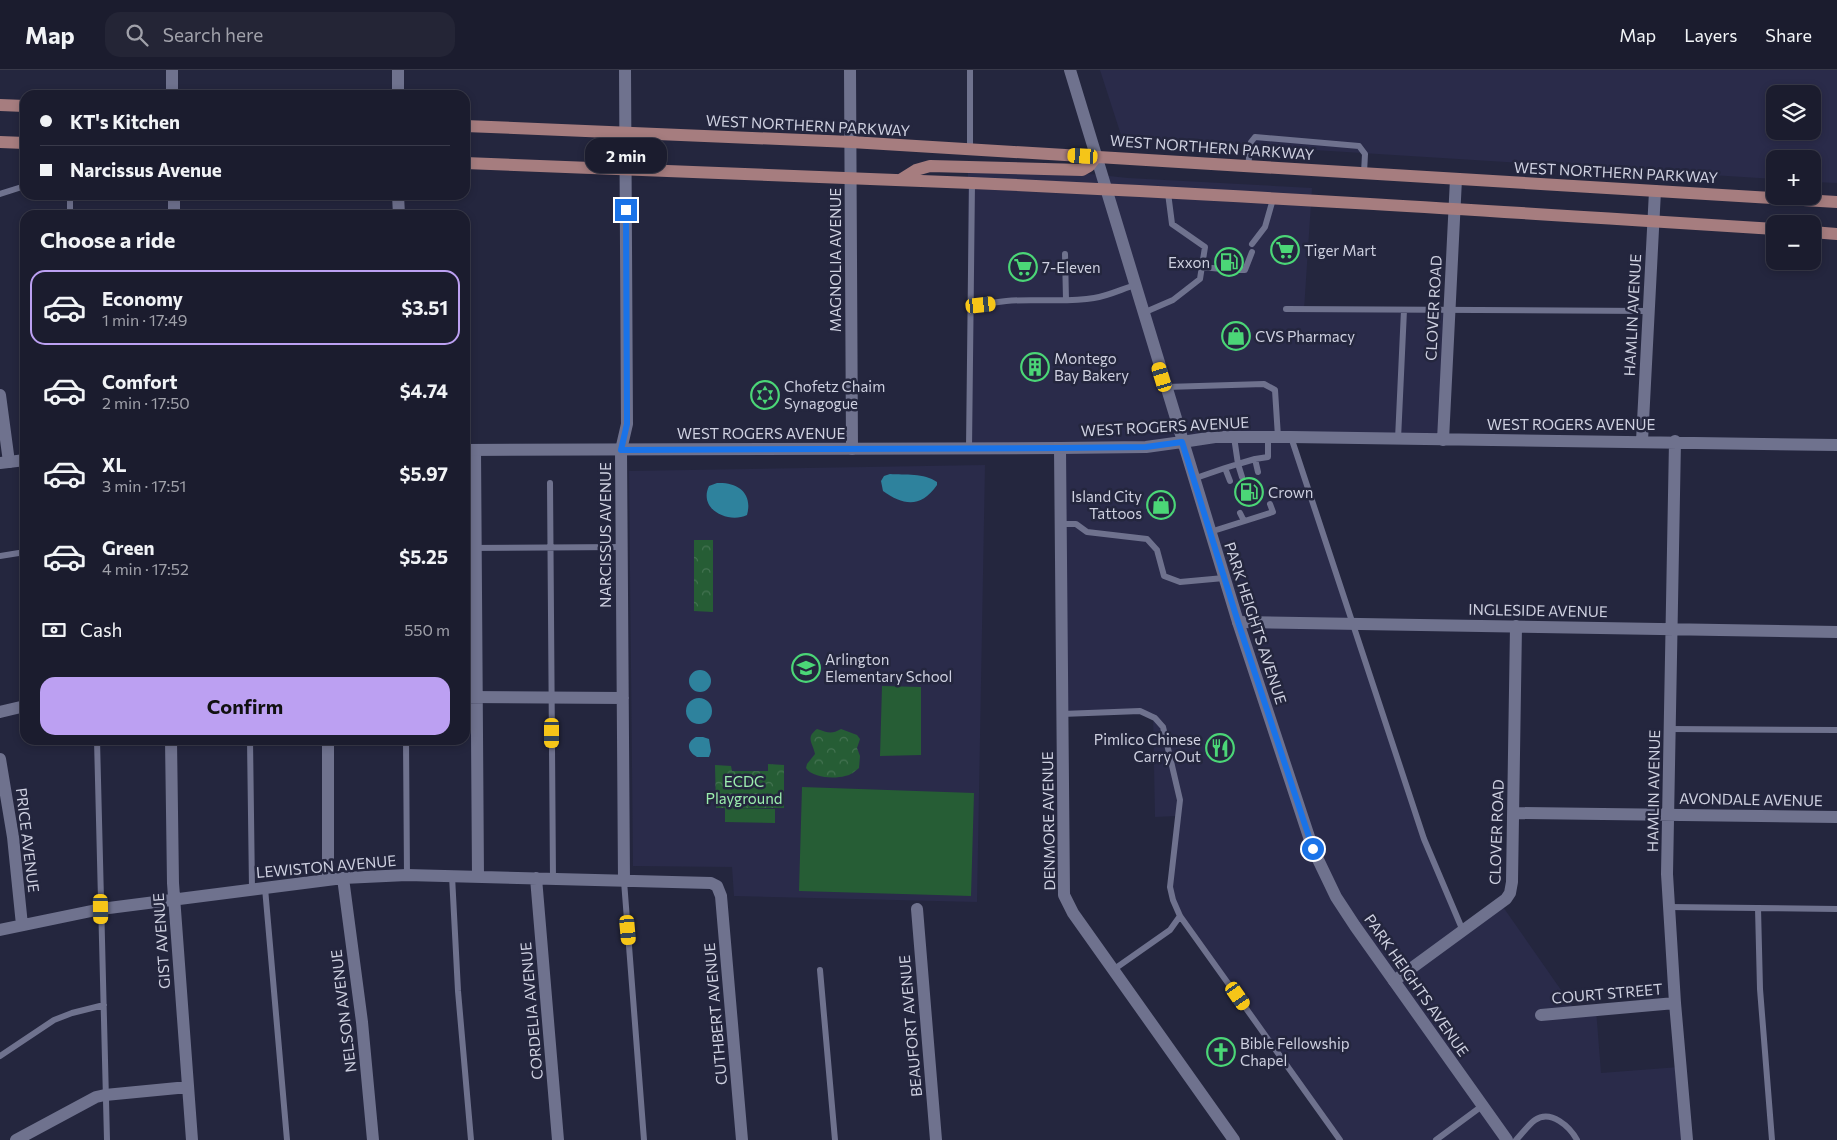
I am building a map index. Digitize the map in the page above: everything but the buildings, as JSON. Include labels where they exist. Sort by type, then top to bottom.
[{"type":"main road","points":[[0,105],[20,106]]},
{"type":"main road","name":"WEST NORTHERN PARKWAY","points":[[470,126],[851,142],[1837,202]]},
{"type":"main road","points":[[0,142],[20,143]]},
{"type":"main road","points":[[900,180],[916,170],[930,166],[1082,170],[1089,166],[1096,156]]},
{"type":"main road","points":[[470,163],[625,171],[972,183],[1168,193],[1766,229]]},
{"type":"main road","points":[[1821,233],[1837,234]]},
{"type":"street","points":[[172,70],[172,90]]},
{"type":"street","points":[[398,70],[398,90]]},
{"type":"street","name":"NARCISSUS AVENUE","points":[[624,881],[621,450],[627,424],[625,70]]},
{"type":"street","name":"MAGNOLIA AVENUE","points":[[850,70],[852,449]]},
{"type":"street","name":"PARK HEIGHTS AVENUE","points":[[1070,70],[1193,479],[1316,857],[1336,896],[1506,1140]]},
{"type":"street","name":"CLOVER ROAD","points":[[1443,440],[1456,179]]},
{"type":"street","name":"HAMLIN AVENUE","points":[[1642,441],[1655,191]]},
{"type":"street","points":[[0,395],[5,463],[20,461]]},
{"type":"street","name":"WEST ROGERS AVENUE","points":[[470,450],[1146,447],[1215,437],[1675,441],[1837,445]]},
{"type":"street","name":"HAMLIN AVENUE","points":[[1675,441],[1668,907],[1687,1140]]},
{"type":"street","name":"DENMORE AVENUE","points":[[1060,448],[1064,895],[1073,913],[1234,1140]]},
{"type":"street","points":[[470,450],[471,697],[478,877]]},
{"type":"street","name":"INGLESIDE AVENUE","points":[[1238,622],[1837,632]]},
{"type":"street","name":"CLOVER ROAD","points":[[1394,981],[1506,899],[1510,893],[1514,813],[1516,626]]},
{"type":"street","points":[[471,697],[622,698]]},
{"type":"street","points":[[0,712],[20,707]]},
{"type":"street","name":"GIST AVENUE","points":[[171,745],[174,900],[192,1140]]},
{"type":"street","points":[[328,745],[328,880]]},
{"type":"street","name":"PRICE AVENUE","points":[[0,759],[13,837],[22,925]]},
{"type":"street","name":"AVONDALE AVENUE","points":[[1514,813],[1837,817]]},
{"type":"street","name":"LEWISTON AVENUE","points":[[0,930],[101,909],[343,878],[407,875],[704,883],[717,886]]},
{"type":"street","name":"NELSON AVENUE","points":[[343,878],[362,1022],[373,1140]]},
{"type":"street","name":"CORDELIA AVENUE","points":[[536,878],[558,1140]]},
{"type":"street","name":"CUTHBERT AVENUE","points":[[717,886],[721,896],[742,1140]]},
{"type":"street","name":"BEAUFORT AVENUE","points":[[917,909],[936,1140]]},
{"type":"street","name":"COURT STREET","points":[[1541,1015],[1675,1003]]},
{"type":"street","points":[[16,1140],[96,1097],[188,1087]]},
{"type":"lane","points":[[970,70],[970,149]]},
{"type":"lane","points":[[1248,166],[1251,142],[1255,137],[1359,146],[1365,154],[1364,173]]},
{"type":"lane","points":[[969,449],[972,183]]},
{"type":"lane","points":[[0,194],[20,188]]},
{"type":"lane","points":[[1143,313],[1173,300],[1200,279],[1205,247],[1172,224],[1168,193]]},
{"type":"lane","points":[[1252,244],[1265,227],[1273,199]]},
{"type":"lane","points":[[1235,270],[1245,270],[1252,252]]},
{"type":"lane","points":[[1065,254],[1066,300]]},
{"type":"lane","points":[[1202,267],[1222,269]]},
{"type":"lane","points":[[971,310],[981,305],[1094,298],[1135,285]]},
{"type":"lane","points":[[1286,309],[1648,311]]},
{"type":"lane","points":[[1398,439],[1404,310]]},
{"type":"lane","points":[[1165,386],[1264,384],[1276,390],[1273,437],[1268,456],[1193,479]]},
{"type":"lane","points":[[1234,437],[1238,464],[1242,476]]},
{"type":"lane","points":[[1291,437],[1424,839],[1463,931]]},
{"type":"lane","points":[[1255,459],[1258,472]]},
{"type":"lane","points":[[1225,468],[1230,481]]},
{"type":"lane","points":[[550,483],[553,879]]},
{"type":"lane","points":[[1210,532],[1273,512],[1270,504]]},
{"type":"lane","points":[[1253,510],[1256,517]]},
{"type":"lane","points":[[1240,513],[1244,521]]},
{"type":"lane","points":[[1060,524],[1076,524],[1087,532],[1147,539],[1157,550],[1164,576],[1180,582],[1224,578]]},
{"type":"lane","points":[[470,548],[622,547]]},
{"type":"lane","points":[[0,556],[20,553]]},
{"type":"lane","points":[[1062,714],[1140,711],[1155,718],[1163,727],[1180,800],[1170,886],[1173,900],[1180,916],[1340,1140]]},
{"type":"lane","points":[[1670,729],[1837,730]]},
{"type":"lane","points":[[97,745],[107,1140]]},
{"type":"lane","points":[[250,745],[259,889],[287,1140]]},
{"type":"lane","points":[[406,745],[407,875]]},
{"type":"lane","points":[[452,876],[458,991],[471,1140]]},
{"type":"lane","points":[[624,881],[644,1140]]},
{"type":"lane","points":[[1668,907],[1837,909]]},
{"type":"lane","points":[[1758,908],[1760,989],[1772,1140]]},
{"type":"lane","points":[[1113,970],[1170,930],[1180,916]]},
{"type":"lane","points":[[820,970],[835,1140]]},
{"type":"lane","points":[[0,1056],[54,1020],[72,1013],[104,1005]]},
{"type":"lane","points":[[1436,1140],[1482,1106]]},
{"type":"lane","points":[[1516,1140],[1536,1119],[1546,1116],[1556,1118],[1567,1126],[1577,1140]]},
{"type":"shaded area","points":[[1100,70],[1837,70],[1837,183],[1821,182],[1821,150],[1766,150],[1766,178],[1122,138]]},
{"type":"shaded area","points":[[968,171],[1070,172],[1128,178],[1312,188],[1304,310],[1449,311],[1439,442],[1292,439],[1411,809],[1461,933],[1501,904],[1575,1010],[1596,1009],[1601,1073],[1679,1067],[1684,1140],[1340,1140],[1172,903],[1177,816],[1155,817],[1153,713],[1060,714],[1058,449],[968,448]]},
{"type":"shaded area","name":"Arlington Elementary School","points":[[985,465],[977,902],[734,896],[732,867],[633,866],[629,471]]},
{"type":"shaded area","points":[[890,474],[926,477],[937,482],[937,485],[925,498],[918,501],[905,502],[883,491],[881,481],[884,476]]},
{"type":"shaded area","points":[[717,483],[731,484],[742,490],[748,501],[747,515],[731,518],[711,508],[707,494],[709,486]]},
{"type":"shaded area","points":[[700,670],[708,673],[711,681],[708,689],[700,692],[692,689],[689,681],[692,673]]},
{"type":"shaded area","points":[[699,698],[708,702],[712,711],[708,720],[699,724],[690,720],[686,711],[690,702]]},
{"type":"shaded area","points":[[696,737],[709,739],[711,751],[709,757],[697,757],[690,750],[690,742]]},
{"type":"green space","points":[[694,540],[713,540],[713,612],[694,611]]},
{"type":"green space","points":[[882,686],[921,687],[921,755],[880,756]]},
{"type":"green space","points":[[817,729],[832,732],[841,729],[857,735],[860,739],[857,748],[860,756],[859,768],[849,775],[840,777],[824,777],[809,771],[806,768],[807,764],[815,754],[811,735]]},
{"type":"green space","name":"ECDC Playground","points":[[768,764],[784,765],[784,808],[716,808],[715,765],[731,766],[732,771],[768,771]]},
{"type":"green space","points":[[802,787],[974,793],[971,896],[799,891]]},
{"type":"green space","points":[[725,808],[775,809],[775,823],[725,822]]},
{"type":"place","name":"Tiger Mart","points":[[1285,250]]},
{"type":"place","name":"Exxon","points":[[1229,262]]},
{"type":"place","name":"7-Eleven","points":[[1023,267]]},
{"type":"place","name":"CVS Pharmacy","points":[[1236,336]]},
{"type":"place","name":"Montego Bay Bakery","points":[[1035,367]]},
{"type":"place","name":"Chofetz Chaim Synagogue","points":[[765,395]]},
{"type":"place","name":"Crown","points":[[1249,492]]},
{"type":"place","name":"Island City Tattoos","points":[[1161,505]]},
{"type":"place","name":"Arlington Elementary School","points":[[806,668]]},
{"type":"place","name":"Pimlico Chinese Carry Out","points":[[1220,748]]},
{"type":"place","name":"Bible Fellowship Chapel","points":[[1221,1052]]},
{"type":"route","points":[[626,210],[627,424],[621,450],[666,448],[819,450],[1146,447],[1182,442],[1238,622],[1313,849]]}]
